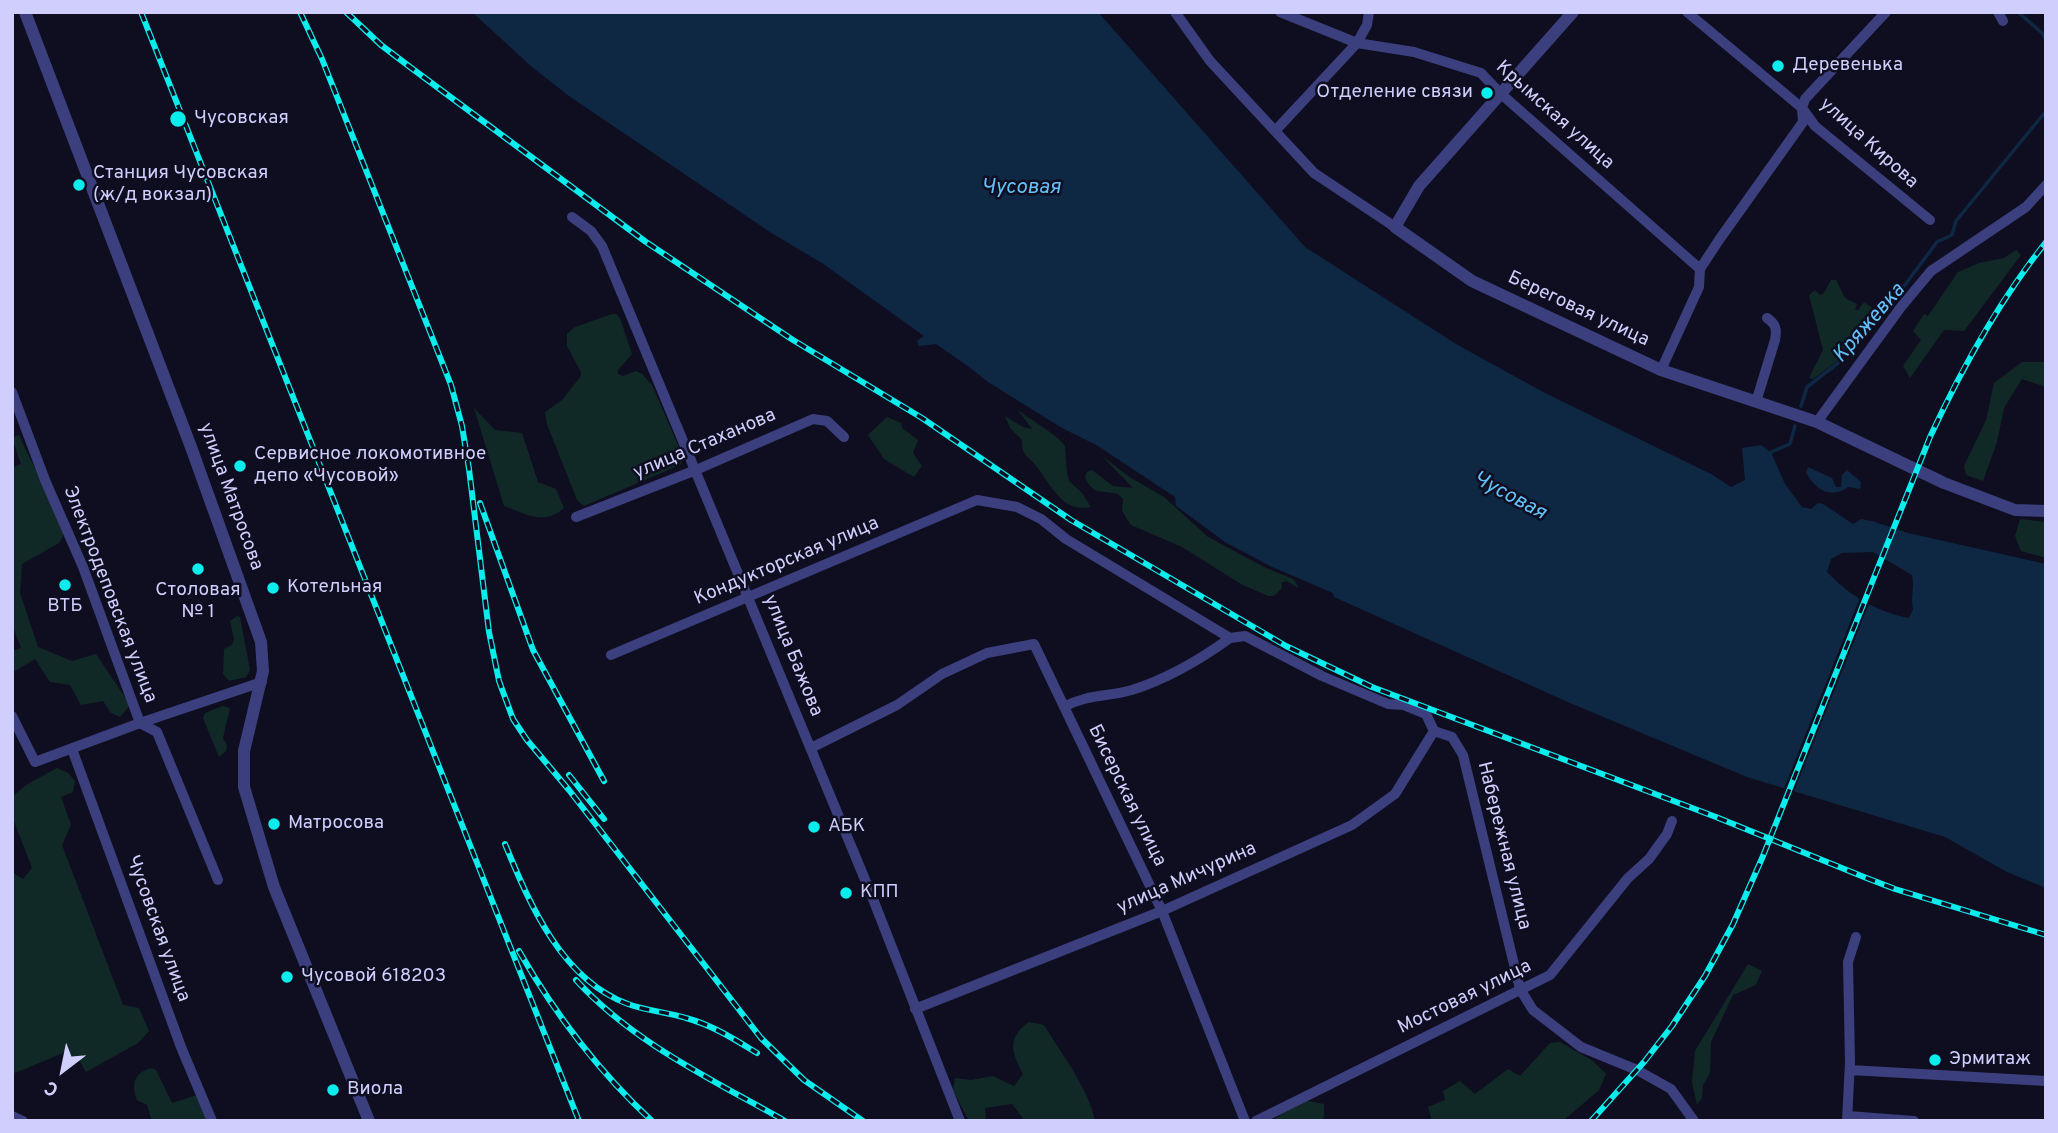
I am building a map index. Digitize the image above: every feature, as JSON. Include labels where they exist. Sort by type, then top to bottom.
[{"type":"street","name":"улица Матросова","points":[[25,12],[249,605],[263,652],[262,682],[244,751],[243,775],[248,804],[274,887],[369,1121]]},
{"type":"street","name":"Береговая улица","points":[[1175,12],[1210,61],[1314,173],[1472,281],[1661,370],[1817,422],[1944,483],[2015,510],[2046,512]]},
{"type":"street","name":"Крымская улица","points":[[1280,12],[1357,43],[1414,52],[1481,73],[1500,93],[1700,269]]},
{"type":"street","points":[[1275,131],[1357,43],[1367,25],[1369,12]]},
{"type":"street","points":[[1395,226],[1419,186],[1573,12]]},
{"type":"street","name":"улица Кирова","points":[[1687,12],[1802,108],[1815,126],[1930,220]]},
{"type":"street","points":[[1661,370],[1699,287],[1700,269],[1738,211],[1797,132],[1803,122],[1802,108],[1812,89],[1885,12]]},
{"type":"street","points":[[1817,422],[1901,307],[1931,271],[2026,207],[2046,185]]},
{"type":"street","name":"улица Бажова","points":[[572,217],[591,231],[601,246],[871,894],[960,1121]]},
{"type":"street","points":[[1756,402],[1775,340],[1774,323],[1767,318]]},
{"type":"street","name":"Электродеповская улица","points":[[12,392],[45,480],[83,567],[140,723],[157,732],[218,880]]},
{"type":"street","name":"улица Стаханова","points":[[576,517],[696,470],[813,419],[827,421],[844,438]]},
{"type":"street","name":"Кондукторская улица","points":[[611,655],[977,500]]},
{"type":"street","name":"Набережная улица","points":[[977,500],[1017,507],[1041,519],[1066,539],[1230,638],[1245,636],[1322,676],[1388,704],[1404,705],[1426,714],[1434,731],[1452,737],[1463,755],[1520,989],[1533,1010],[1581,1047],[1637,1070],[1671,1089],[1694,1121]]},
{"type":"street","points":[[1064,707],[1078,699],[1120,693],[1143,686],[1188,666],[1230,638]]},
{"type":"street","name":"Бисерская улица","points":[[811,748],[897,705],[942,674],[987,653],[1034,644],[1162,911],[1245,1121]]},
{"type":"street","points":[[12,716],[35,762],[262,682]]},
{"type":"street","name":"улица Мичурина","points":[[915,1009],[1162,911],[1352,825],[1395,794],[1434,731]]},
{"type":"street","name":"Чусовская улица","points":[[72,749],[181,1047],[212,1121]]},
{"type":"street","name":"Мостовая улица","points":[[1256,1121],[1549,975],[1628,878],[1649,859],[1667,834],[1672,821]]},
{"type":"street","points":[[1856,937],[1848,962],[1850,1070],[1847,1119],[1914,1121]]},
{"type":"street","points":[[1850,1070],[2046,1081]]},
{"type":"street","points":[[12,1116],[23,1121]]},
{"type":"green space","points":[[2016,250],[2021,255],[1964,331],[1944,330],[1910,378],[1903,366],[1921,340],[1913,331],[1924,314],[1928,316],[1958,272],[1979,263],[2004,258]]},
{"type":"green space","points":[[1831,280],[1836,280],[1845,298],[1857,304],[1855,310],[1864,302],[1874,309],[1877,318],[1851,338],[1837,361],[1813,379],[1809,378],[1823,350],[1809,295],[1815,290],[1820,295],[1824,293]]},
{"type":"green space","points":[[612,314],[620,318],[632,354],[618,370],[618,374],[623,376],[636,371],[652,385],[684,459],[675,467],[584,506],[577,500],[547,424],[545,412],[562,400],[581,376],[567,346],[567,334],[575,327]]},
{"type":"green space","points":[[2022,362],[2046,362],[2046,387],[2022,379],[2004,408],[1997,442],[1983,481],[1966,475],[1964,466],[1986,420],[1994,383]]},
{"type":"green space","points":[[474,408],[495,430],[522,433],[538,482],[556,489],[564,508],[549,516],[535,517],[504,506]]},
{"type":"green space","points":[[1017,409],[1063,443],[1069,481],[1082,493],[1091,507],[1081,508],[1065,502],[1024,453],[1022,440],[1010,428],[1005,416],[1023,427],[1032,429]]},
{"type":"green space","points":[[887,417],[901,423],[902,428],[918,440],[913,453],[922,466],[914,477],[884,459],[868,435]]},
{"type":"green space","points":[[19,435],[55,508],[64,534],[59,543],[22,564],[20,593],[38,647],[72,661],[96,654],[130,705],[120,717],[111,713],[103,701],[81,705],[70,685],[50,682],[35,659],[15,671],[12,666],[12,651],[21,648],[12,624],[12,468],[21,464],[12,438]]},
{"type":"green space","points":[[1102,456],[1131,478],[1164,497],[1208,537],[1293,579],[1299,588],[1286,581],[1281,583],[1282,588],[1274,596],[1268,596],[1241,584],[1182,547],[1131,525],[1122,511],[1123,499],[1118,494],[1095,490],[1085,477],[1087,472],[1092,470],[1113,486],[1133,488]]},
{"type":"green space","points":[[2020,519],[2046,522],[2046,558],[2021,551],[2015,536]]},
{"type":"green space","points":[[240,617],[250,670],[246,677],[229,681],[223,674],[224,649],[232,645],[234,639],[230,621]]},
{"type":"green space","points":[[223,706],[230,708],[223,738],[226,751],[219,757],[203,718],[205,713]]},
{"type":"green space","points":[[57,768],[68,773],[75,781],[73,792],[61,797],[71,825],[62,845],[123,1005],[139,1008],[149,1031],[138,1043],[86,1072],[77,1057],[63,1053],[15,1073],[12,1064],[12,872],[23,879],[32,868],[12,816],[12,797],[26,785]]},
{"type":"green space","points":[[1748,964],[1762,971],[1756,985],[1733,995],[1711,1042],[1710,1073],[1697,1105],[1692,1082],[1695,1051]]},
{"type":"green space","points":[[1029,1022],[1044,1025],[1081,1084],[1095,1121],[1025,1121],[1012,1104],[985,1108],[986,1121],[969,1121],[953,1090],[955,1078],[971,1080],[993,1076],[1014,1086],[1023,1074],[1014,1053],[1014,1040]]},
{"type":"green space","points":[[1560,1042],[1593,1061],[1606,1074],[1599,1090],[1563,1121],[1432,1121],[1428,1107],[1445,1100],[1443,1091],[1460,1081],[1475,1094],[1508,1069],[1520,1076],[1550,1043]]},
{"type":"green space","points":[[151,1068],[156,1070],[172,1103],[197,1095],[208,1121],[152,1121],[147,1105],[137,1100],[134,1089],[138,1076]]},
{"type":"green space","points":[[1307,1101],[1324,1104],[1322,1121],[1272,1121],[1293,1106]]},
{"type":"water","name":"Чусовая","points":[[472,12],[1098,12],[1305,247],[1456,344],[1545,393],[1713,475],[1731,487],[1745,480],[1742,448],[1761,445],[1771,452],[1785,484],[1802,507],[1811,509],[1818,503],[1823,504],[1853,524],[1861,519],[1872,521],[1908,533],[2046,564],[2046,888],[2007,872],[1945,837],[1747,777],[1570,703],[1334,597],[1333,593],[1270,566],[1225,542],[1176,506],[1175,497],[1098,446],[1062,428],[988,382],[936,344],[919,346],[917,341],[924,336],[822,263],[773,234],[569,96],[532,67]],"holes":[[[1873,552],[1912,575],[1913,609],[1909,618],[1885,612],[1864,601],[1844,588],[1827,572],[1831,559],[1842,553]]]},
{"type":"water","points":[[1808,467],[1832,478],[1836,487],[1841,487],[1842,475],[1847,470],[1861,482],[1860,489],[1848,487],[1835,493],[1824,491],[1809,478],[1806,472]]},
{"type":"pier","points":[[1861,595],[1870,601],[1793,794],[1783,791]]},
{"type":"waterway","name":"Кряжевка","points":[[2018,12],[2042,33],[2046,40]]},
{"type":"waterway","name":"Кряжевка","points":[[1801,406],[1807,387],[1838,363],[1852,338],[1881,317],[1937,242],[1952,235],[1956,221],[2046,111]]},
{"type":"waterway","name":"Кряжевка","points":[[1769,456],[1771,452],[1790,444],[1795,426]]},
{"type":"railway","points":[[141,12],[579,1121]]},
{"type":"railway","points":[[300,12],[322,59],[451,385],[462,426],[469,469],[489,632],[499,681],[513,719],[761,1038],[804,1080],[863,1121]]},
{"type":"railway","points":[[346,12],[381,45],[646,242],[793,340],[922,418],[1071,520],[1286,646],[1372,687],[1716,817],[1895,889],[2046,935]]},
{"type":"railway","points":[[1591,1121],[1672,1026],[1705,976],[1733,924],[1763,856],[1930,437],[1982,336],[2012,288],[2046,242]]},
{"type":"railway","points":[[480,503],[533,650],[604,781]]},
{"type":"railway","points":[[569,775],[604,819]]},
{"type":"railway","points":[[505,844],[525,891],[551,938],[584,977],[605,993],[628,1004],[705,1024],[757,1053]]},
{"type":"railway","points":[[519,951],[547,997],[579,1041],[652,1121]]},
{"type":"railway","points":[[576,980],[598,1002],[648,1041],[702,1075],[785,1121]]},
{"type":"place","name":"Деревенька","points":[[1778,66]]},
{"type":"place","name":"Отделение связи","points":[[1487,93]]},
{"type":"place","name":"Чусовская","points":[[178,119]]},
{"type":"place","name":"Станция Чусовская (ж/д вокзал)","points":[[79,185]]},
{"type":"place","name":"Сервисное локомотивное депо «Чусовой»","points":[[240,466]]},
{"type":"place","name":"Столовая № 1","points":[[198,569]]},
{"type":"place","name":"ВТБ","points":[[65,585]]},
{"type":"place","name":"Котельная","points":[[273,588]]},
{"type":"place","name":"Матросова","points":[[274,824]]},
{"type":"place","name":"АБК","points":[[814,827]]},
{"type":"place","name":"КПП","points":[[846,893]]},
{"type":"place","name":"Чусовой 618203","points":[[287,977]]},
{"type":"place","name":"Эрмитаж","points":[[1935,1060]]},
{"type":"place","name":"Виола","points":[[333,1090]]}]
